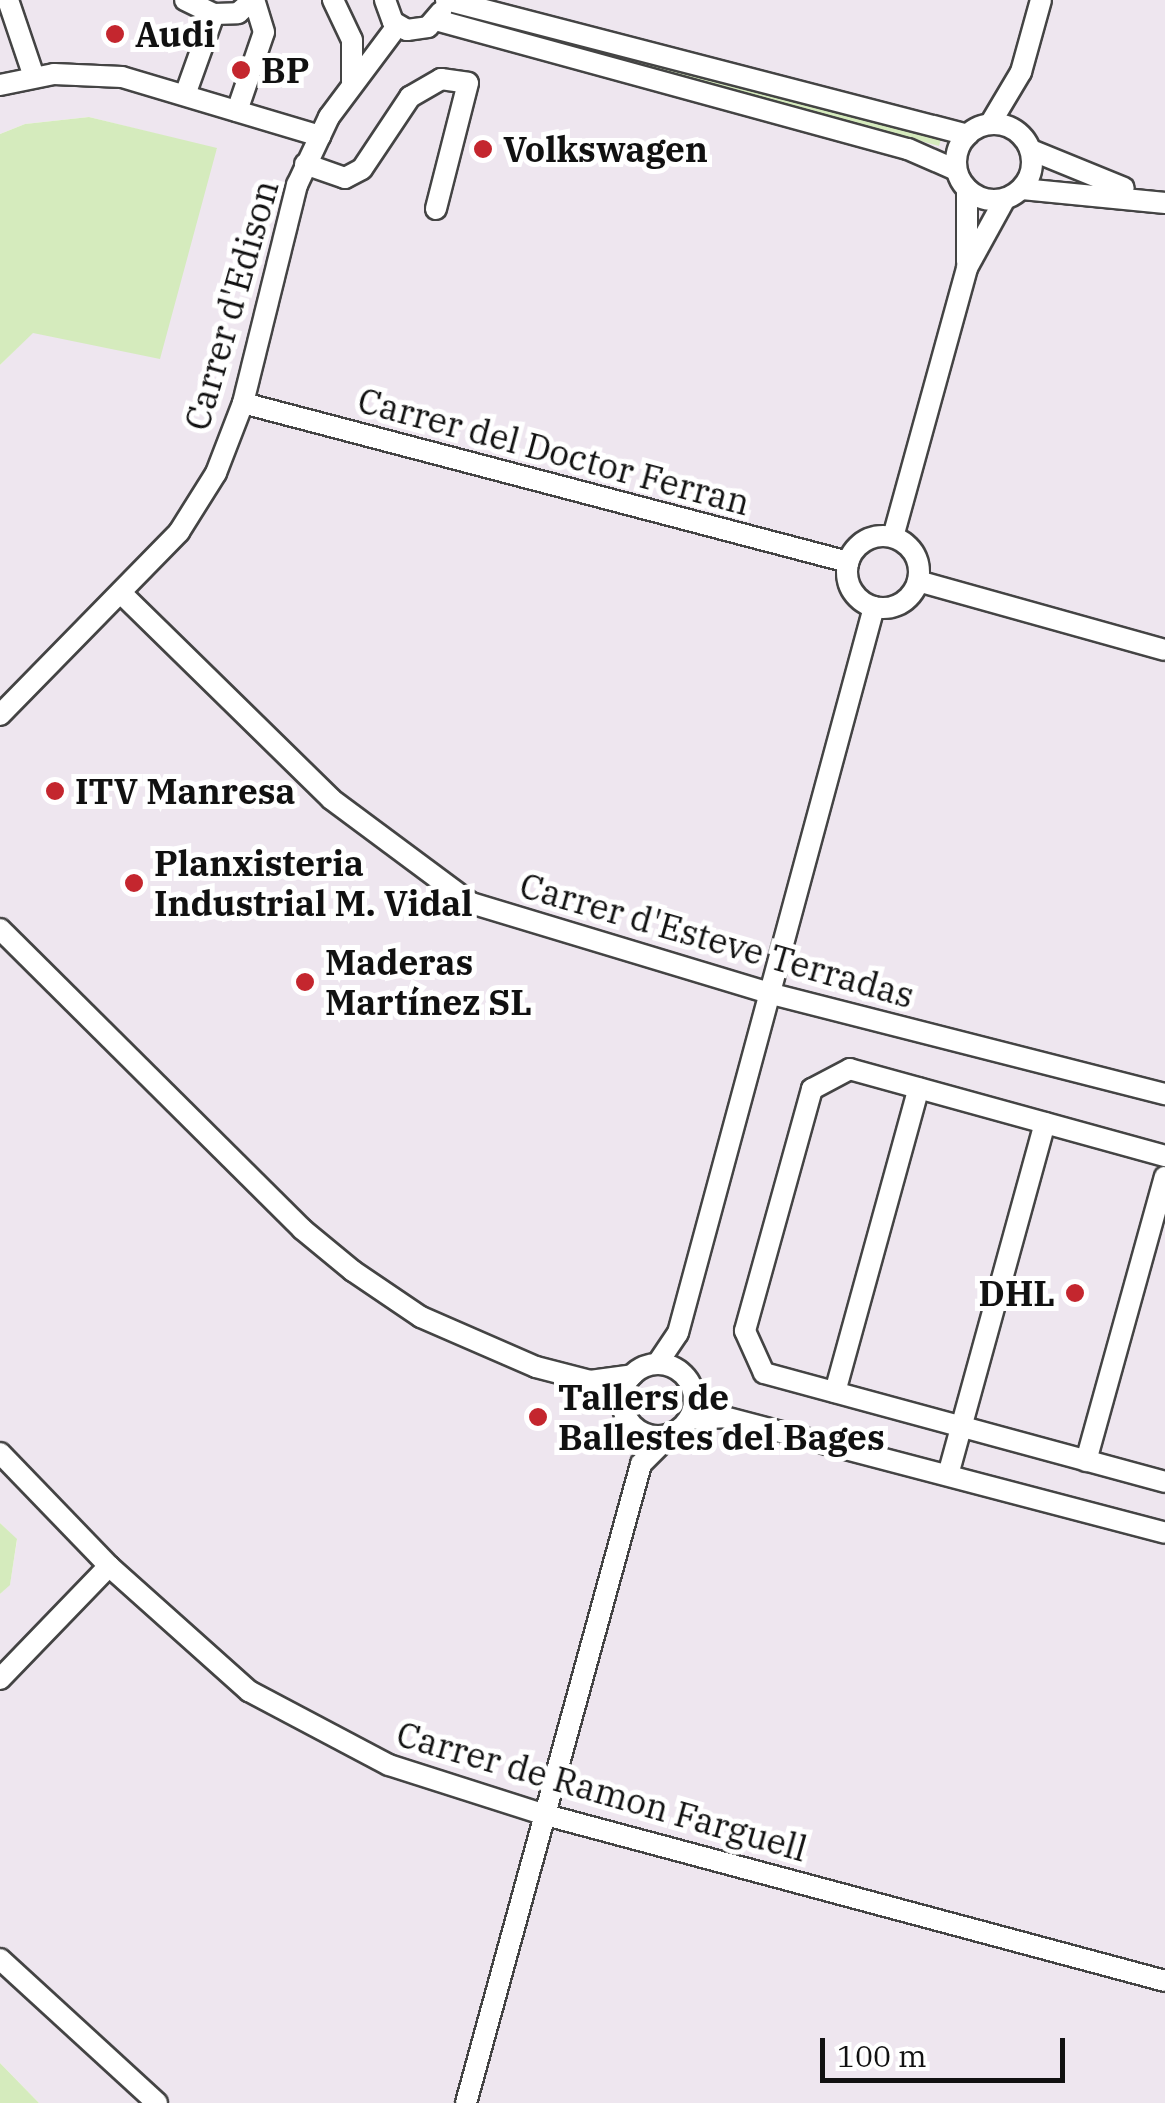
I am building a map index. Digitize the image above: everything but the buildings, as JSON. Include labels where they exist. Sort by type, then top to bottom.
[{"type":"street","points":[[8,0],[34,77]]},
{"type":"street","points":[[184,0],[214,14],[238,12],[253,0],[264,32],[237,111]]},
{"type":"street","points":[[333,0],[352,40],[352,82]]},
{"type":"street","points":[[1018,132],[1022,72],[1041,0]]},
{"type":"street","points":[[379,2],[397,26],[418,31],[441,7],[501,7],[968,135],[990,124],[1022,72]]},
{"type":"street","points":[[441,7],[902,147],[956,170],[966,189],[967,268],[893,537]]},
{"type":"street","points":[[185,95],[214,14]]},
{"type":"street","name":"Carrer d'Edison","points":[[0,714],[180,532],[216,473],[242,402],[306,164],[352,82],[397,26]]},
{"type":"street","points":[[0,85],[34,77],[122,77],[320,136]]},
{"type":"street","points":[[306,164],[345,178],[362,168],[410,96],[441,78],[468,84],[436,209]]},
{"type":"street","points":[[990,124],[1018,132],[1031,150],[1099,182],[1165,201]]},
{"type":"street","points":[[956,170],[968,135]]},
{"type":"street","points":[[967,268],[1032,171],[1031,150]]},
{"type":"street","points":[[966,189],[982,199],[1014,194],[1165,201]]},
{"type":"street","name":"Carrer del Doctor Ferran","points":[[242,402],[848,562]]},
{"type":"street","points":[[893,537],[915,554],[918,582],[900,604],[874,607],[851,589],[848,562],[864,541],[893,537]]},
{"type":"street","points":[[918,582],[1165,650]]},
{"type":"street","name":"Carrer d'Esteve Terradas","points":[[122,594],[332,799],[470,903],[772,994],[1165,1094]]},
{"type":"street","points":[[0,929],[302,1230],[353,1271],[421,1317],[536,1367],[590,1380],[632,1375],[657,1364],[678,1332],[874,607]]},
{"type":"street","points":[[1165,1156],[850,1069],[812,1089],[745,1331],[764,1373],[1165,1482]]},
{"type":"street","points":[[835,1392],[919,1088]]},
{"type":"street","points":[[948,1475],[1045,1122]]},
{"type":"street","points":[[1086,1461],[1165,1177]]},
{"type":"street","points":[[678,1332],[690,1388],[689,1419]]},
{"type":"street","points":[[657,1364],[724,1417]]},
{"type":"street","points":[[632,1375],[627,1415],[641,1464]]},
{"type":"street","points":[[590,1380],[649,1435],[672,1434]]},
{"type":"street","points":[[466,2103],[641,1464],[689,1419],[724,1417],[1165,1533]]},
{"type":"street","name":"Carrer de Ramon Farguell","points":[[0,1453],[109,1566],[249,1692],[316,1731],[389,1765],[546,1815],[1165,1981]]},
{"type":"street","points":[[0,1679],[109,1566]]},
{"type":"street","points":[[0,1958],[157,2103]]},
{"type":"shaded area","points":[[0,0],[1165,0],[1165,2103],[39,2103],[0,2063],[0,1594],[10,1584],[17,1540],[0,1523],[0,365],[217,149],[89,117],[25,124],[0,134]]},
{"type":"green space","points":[[457,8],[941,139],[939,146],[455,16]]},
{"type":"green space","points":[[89,117],[217,148],[160,359],[33,333],[0,365],[0,134],[25,124]]},
{"type":"green space","points":[[0,1523],[17,1539],[10,1585],[0,1594]]},
{"type":"green space","points":[[0,2063],[39,2103],[0,2103]]},
{"type":"place","name":"Audi","points":[[115,34]]},
{"type":"place","name":"BP","points":[[241,70]]},
{"type":"place","name":"Volkswagen","points":[[483,149]]},
{"type":"place","name":"ITV Manresa","points":[[55,791]]},
{"type":"place","name":"Planxisteria Industrial M. Vidal","points":[[134,883]]},
{"type":"place","name":"Maderas Martínez SL","points":[[305,982]]},
{"type":"place","name":"DHL","points":[[1075,1293]]},
{"type":"place","name":"Tallers de Ballestes del Bages","points":[[538,1417]]}]
